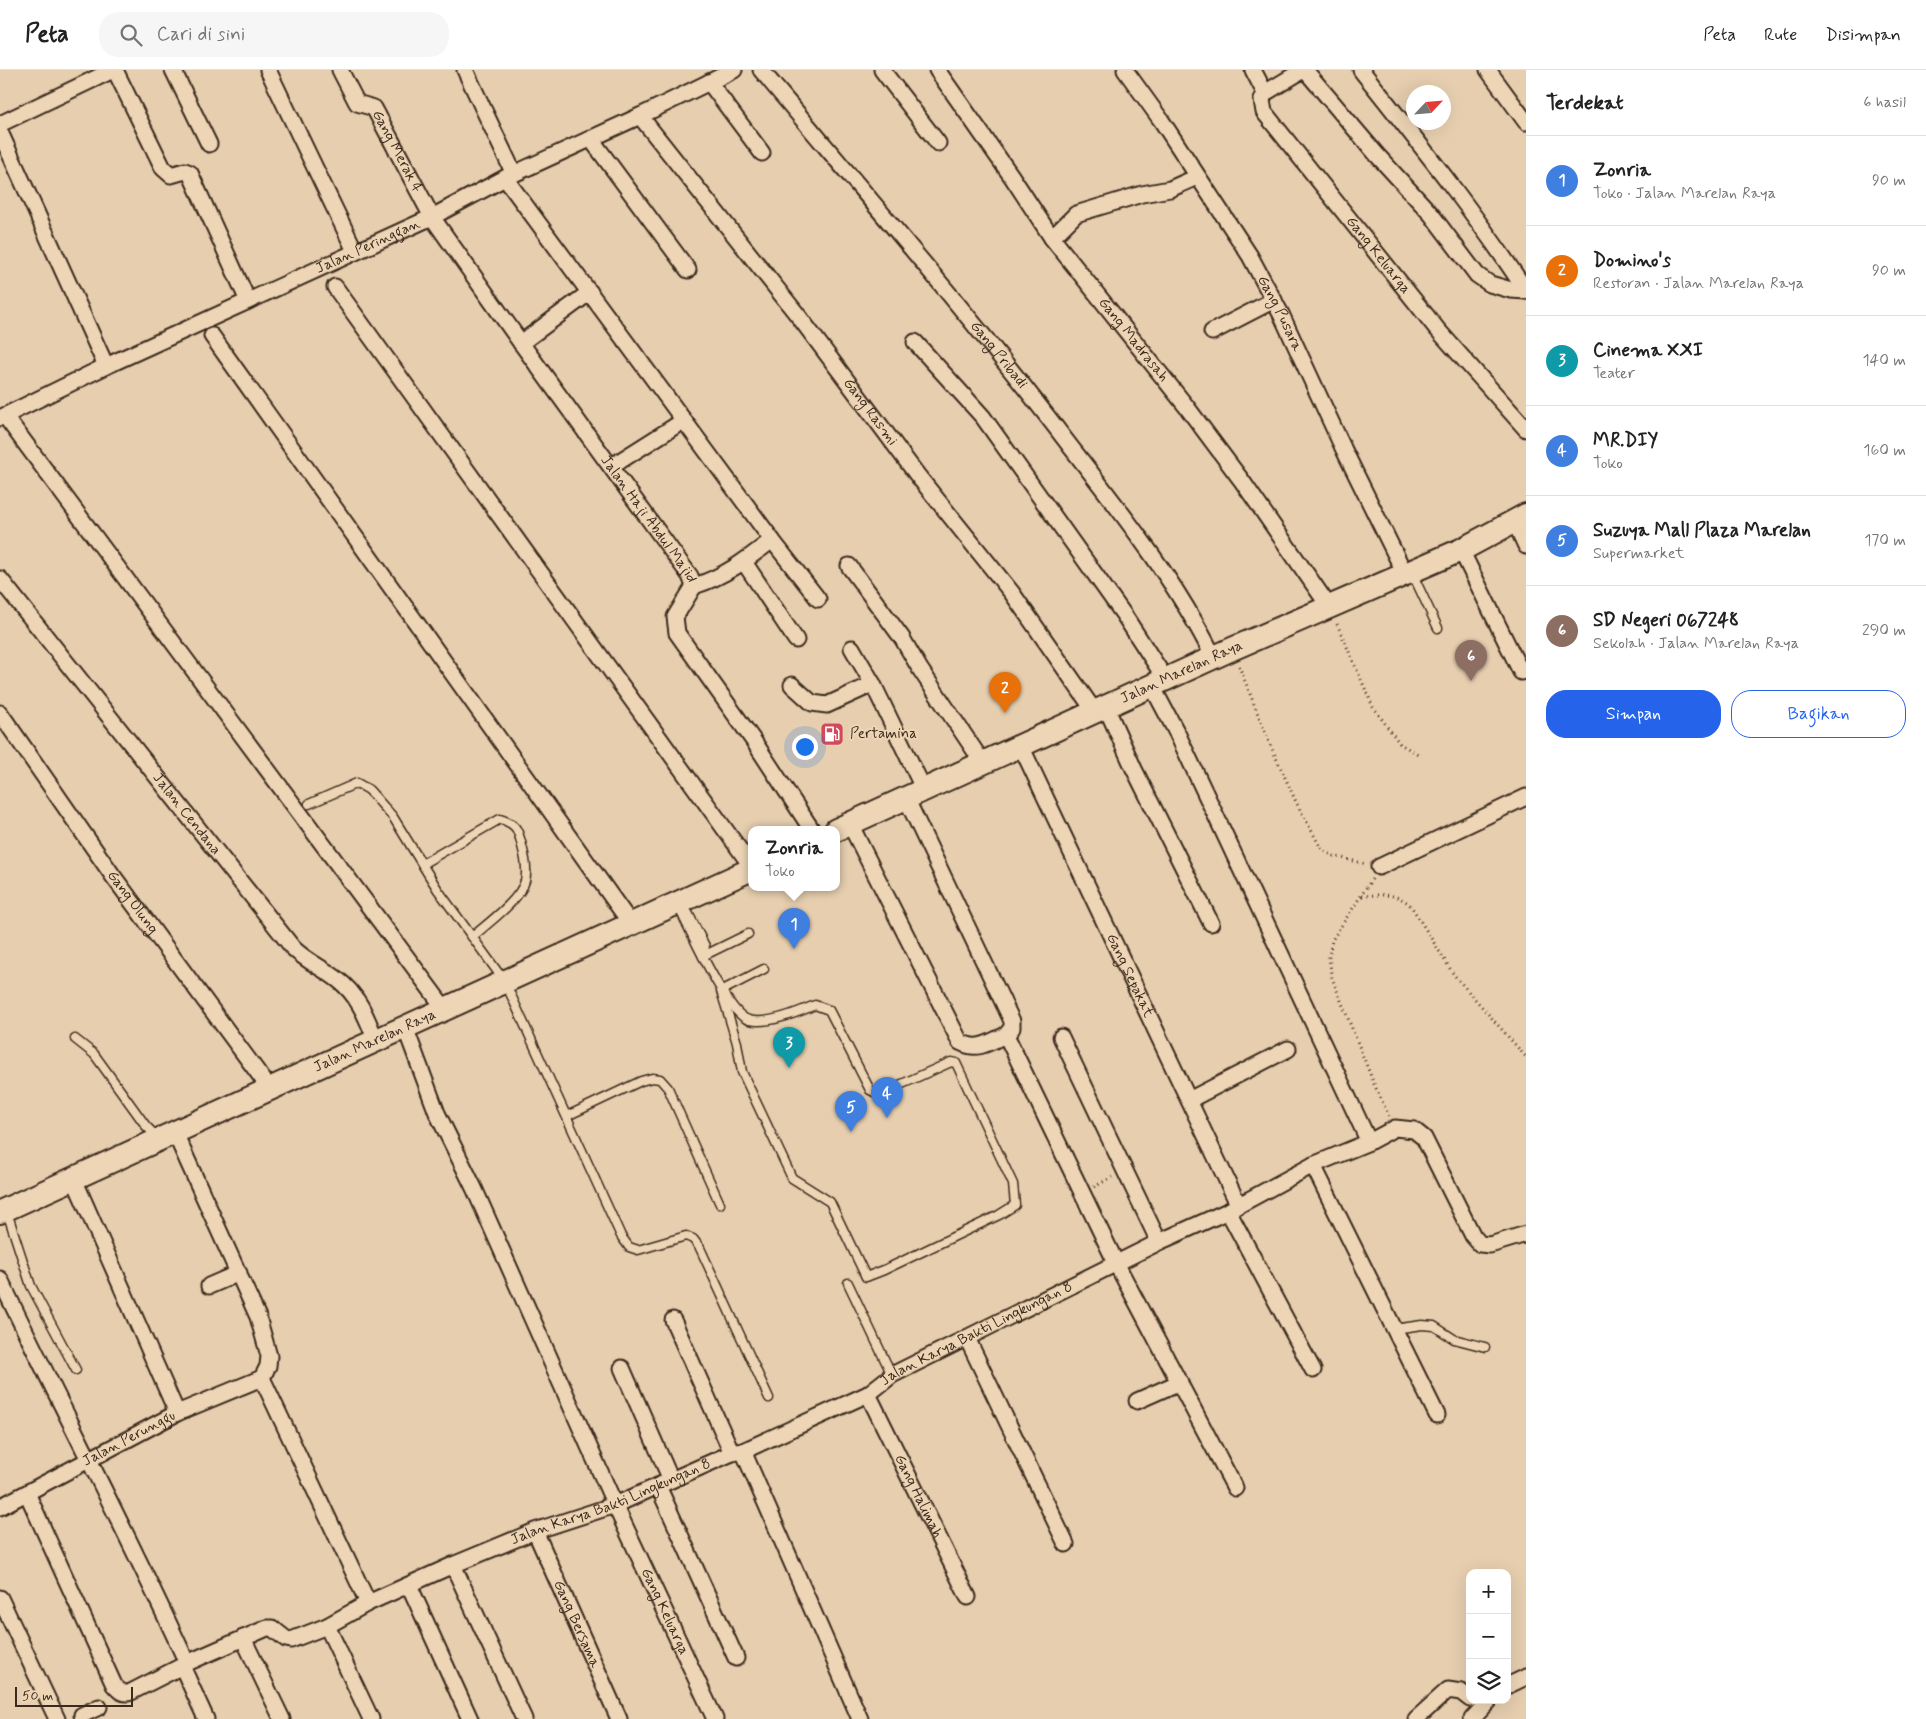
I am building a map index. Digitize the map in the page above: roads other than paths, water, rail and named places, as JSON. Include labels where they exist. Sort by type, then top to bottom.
[{"type":"main road","name":"Jalan Marelan Raya","points":[[843,827],[1223,653],[1461,550],[1520,518]]},
{"type":"main road","name":"Jalan Marelan Raya","points":[[2,1207],[74,1178],[167,1136],[748,870]]},
{"type":"street","points":[[0,124],[114,70],[163,168],[171,174],[185,171],[190,173],[248,301]]},
{"type":"street","points":[[173,70],[208,144]]},
{"type":"street","points":[[268,70],[355,252]]},
{"type":"street","name":"Gang Merak 4","points":[[340,70],[357,103],[374,108],[432,217]]},
{"type":"street","points":[[465,70],[510,176],[590,292],[772,540],[818,599]]},
{"type":"street","name":"Jalan Peringgan","points":[[3,416],[106,366],[432,217],[510,176],[734,70]]},
{"type":"street","name":"Gang Pribadi","points":[[761,70],[1013,371],[1117,507],[1167,577],[1198,626],[1223,653]]},
{"type":"street","points":[[882,70],[938,143]]},
{"type":"street","name":"Gang Madrasah","points":[[937,70],[1052,238],[1186,406],[1242,480],[1330,608]]},
{"type":"street","name":"Gang Pusara","points":[[1125,70],[1250,256],[1274,300],[1344,450],[1408,573]]},
{"type":"street","name":"Gang Keluarga","points":[[1253,70],[1265,93],[1262,100],[1264,112],[1437,329],[1526,429]]},
{"type":"street","points":[[1265,93],[1304,70],[1431,214],[1477,275],[1490,284],[1510,290],[1526,291]]},
{"type":"street","points":[[1361,70],[1504,256],[1526,291]]},
{"type":"street","points":[[1488,70],[1526,122]]},
{"type":"street","points":[[710,82],[762,153]]},
{"type":"street","name":"Gang Rasmi","points":[[640,116],[800,318],[918,476],[1012,593],[1101,709],[1134,769],[1211,923]]},
{"type":"street","points":[[0,132],[106,366]]},
{"type":"street","points":[[591,139],[688,270]]},
{"type":"street","points":[[1052,238],[1076,214],[1142,194],[1170,189],[1197,178]]},
{"type":"street","name":"Jalan Haji Abdul Majid","points":[[432,217],[521,343],[682,562],[694,586],[676,617],[678,633],[753,740],[809,826]]},
{"type":"street","points":[[336,287],[748,862]]},
{"type":"street","points":[[521,343],[590,292]]},
{"type":"street","points":[[1212,332],[1274,300]]},
{"type":"street","points":[[212,336],[631,924]]},
{"type":"street","points":[[915,342],[983,417],[1119,608],[1159,683],[1177,733],[1369,1142]]},
{"type":"street","points":[[3,416],[445,1009]]},
{"type":"street","points":[[612,466],[684,421]]},
{"type":"street","points":[[1520,518],[1526,546]]},
{"type":"street","points":[[694,586],[710,581],[744,562],[772,540]]},
{"type":"street","points":[[1461,550],[1521,672]]},
{"type":"street","points":[[744,562],[796,640]]},
{"type":"street","points":[[849,566],[902,638],[920,669],[983,763]]},
{"type":"street","name":"Jalan Cendana","points":[[0,579],[293,948],[338,979],[360,1003],[376,1040]]},
{"type":"street","points":[[843,827],[960,1042],[969,1046],[979,1047],[1006,1035],[1012,1028],[1012,1021],[915,794],[873,684],[852,648]]},
{"type":"street","points":[[792,685],[812,702],[827,705],[873,684]]},
{"type":"street","name":"Gang Ulung","points":[[0,713],[113,876],[270,1089]]},
{"type":"street","name":"Gang Sepakat","points":[[1021,746],[1189,1100],[1233,1208],[1313,1370]]},
{"type":"street","points":[[1379,867],[1526,798]]},
{"type":"street","name":"Gang Keluarga","points":[[405,1027],[437,1112],[478,1198],[615,1505],[715,1719]]},
{"type":"street","points":[[1006,1035],[1116,1263],[1235,1488]]},
{"type":"street","points":[[1061,1036],[1159,1242]]},
{"type":"street","points":[[1189,1100],[1288,1049]]},
{"type":"street","name":"Jalan Karya Bakti Lingkungan 8","points":[[243,1638],[272,1628],[286,1639],[291,1640],[327,1626],[368,1603],[452,1565],[535,1531],[615,1505],[738,1452],[868,1394],[892,1375],[1116,1263],[1233,1208],[1313,1165],[1369,1142],[1395,1128],[1414,1130],[1424,1138],[1473,1236],[1480,1244],[1490,1245],[1526,1234]]},
{"type":"street","points":[[167,1136],[239,1274],[258,1317],[269,1352],[268,1366],[262,1378],[368,1603]]},
{"type":"street","points":[[1313,1165],[1437,1415]]},
{"type":"street","points":[[74,1178],[177,1413]]},
{"type":"street","points":[[209,1286],[239,1274]]},
{"type":"street","points":[[0,1279],[43,1369],[90,1460],[185,1664],[206,1719]]},
{"type":"street","points":[[673,1320],[738,1452],[860,1719]]},
{"type":"street","points":[[967,1338],[1066,1544]]},
{"type":"street","points":[[622,1368],[665,1483],[736,1658]]},
{"type":"street","name":"Jalan Perunggu","points":[[0,1507],[177,1413],[262,1378]]},
{"type":"street","points":[[1137,1401],[1180,1382]]},
{"type":"street","name":"Gang Halimah","points":[[868,1394],[968,1597]]},
{"type":"street","points":[[27,1493],[118,1691],[126,1694],[131,1692],[185,1664],[243,1638],[282,1719]]},
{"type":"street","name":"Gang Bersama","points":[[535,1531],[619,1719]]},
{"type":"street","points":[[452,1565],[524,1719]]},
{"type":"street","points":[[409,1585],[470,1719]]},
{"type":"street","points":[[0,1598],[57,1719]]},
{"type":"street","points":[[327,1626],[371,1719]]},
{"type":"street","points":[[1511,1684],[1526,1677]]},
{"type":"street","points":[[1416,1719],[1448,1690],[1461,1692],[1477,1706]]},
{"type":"street","points":[[80,1718],[99,1707]]},
{"type":"lane","points":[[1408,573],[1438,628]]},
{"type":"lane","points":[[310,804],[354,783],[361,784],[393,817],[438,890],[505,982],[621,1236],[629,1247],[638,1250],[686,1236],[693,1239],[700,1248],[769,1398]]},
{"type":"lane","points":[[422,864],[500,819],[511,822],[518,831],[526,872],[523,887],[472,938]]},
{"type":"lane","points":[[679,902],[705,946],[704,956],[721,991],[738,1043],[742,1072],[792,1178],[830,1202],[866,1277],[999,1215],[1015,1205],[1013,1184],[956,1063],[951,1062],[876,1093],[870,1090],[829,1010],[815,1005],[772,1020],[750,1021],[740,1016],[721,991]]},
{"type":"lane","points":[[704,956],[748,934]]},
{"type":"lane","points":[[721,991],[764,969]]},
{"type":"lane","points":[[75,1039],[94,1054],[146,1126],[167,1136]]},
{"type":"lane","points":[[567,1116],[641,1081],[652,1078],[660,1079],[668,1088],[720,1204]]},
{"type":"lane","points":[[2,1207],[31,1286],[76,1370]]},
{"type":"lane","points":[[848,1283],[892,1375]]},
{"type":"lane","points":[[1394,1329],[1422,1325],[1434,1326],[1454,1338],[1485,1347]]},
{"type":"place","name":"SD Negeri 067248","points":[[1471,681]]},
{"type":"place","name":"Domino's","points":[[1005,713]]},
{"type":"place","name":"Pertamina","points":[[832,734]]},
{"type":"place","name":"Zonria","points":[[794,949]]},
{"type":"place","name":"Cinema XXI","points":[[789,1068]]},
{"type":"place","name":"MR.DIY","points":[[887,1118]]},
{"type":"place","name":"Suzuya Mall Plaza Marelan","points":[[851,1132]]}]
